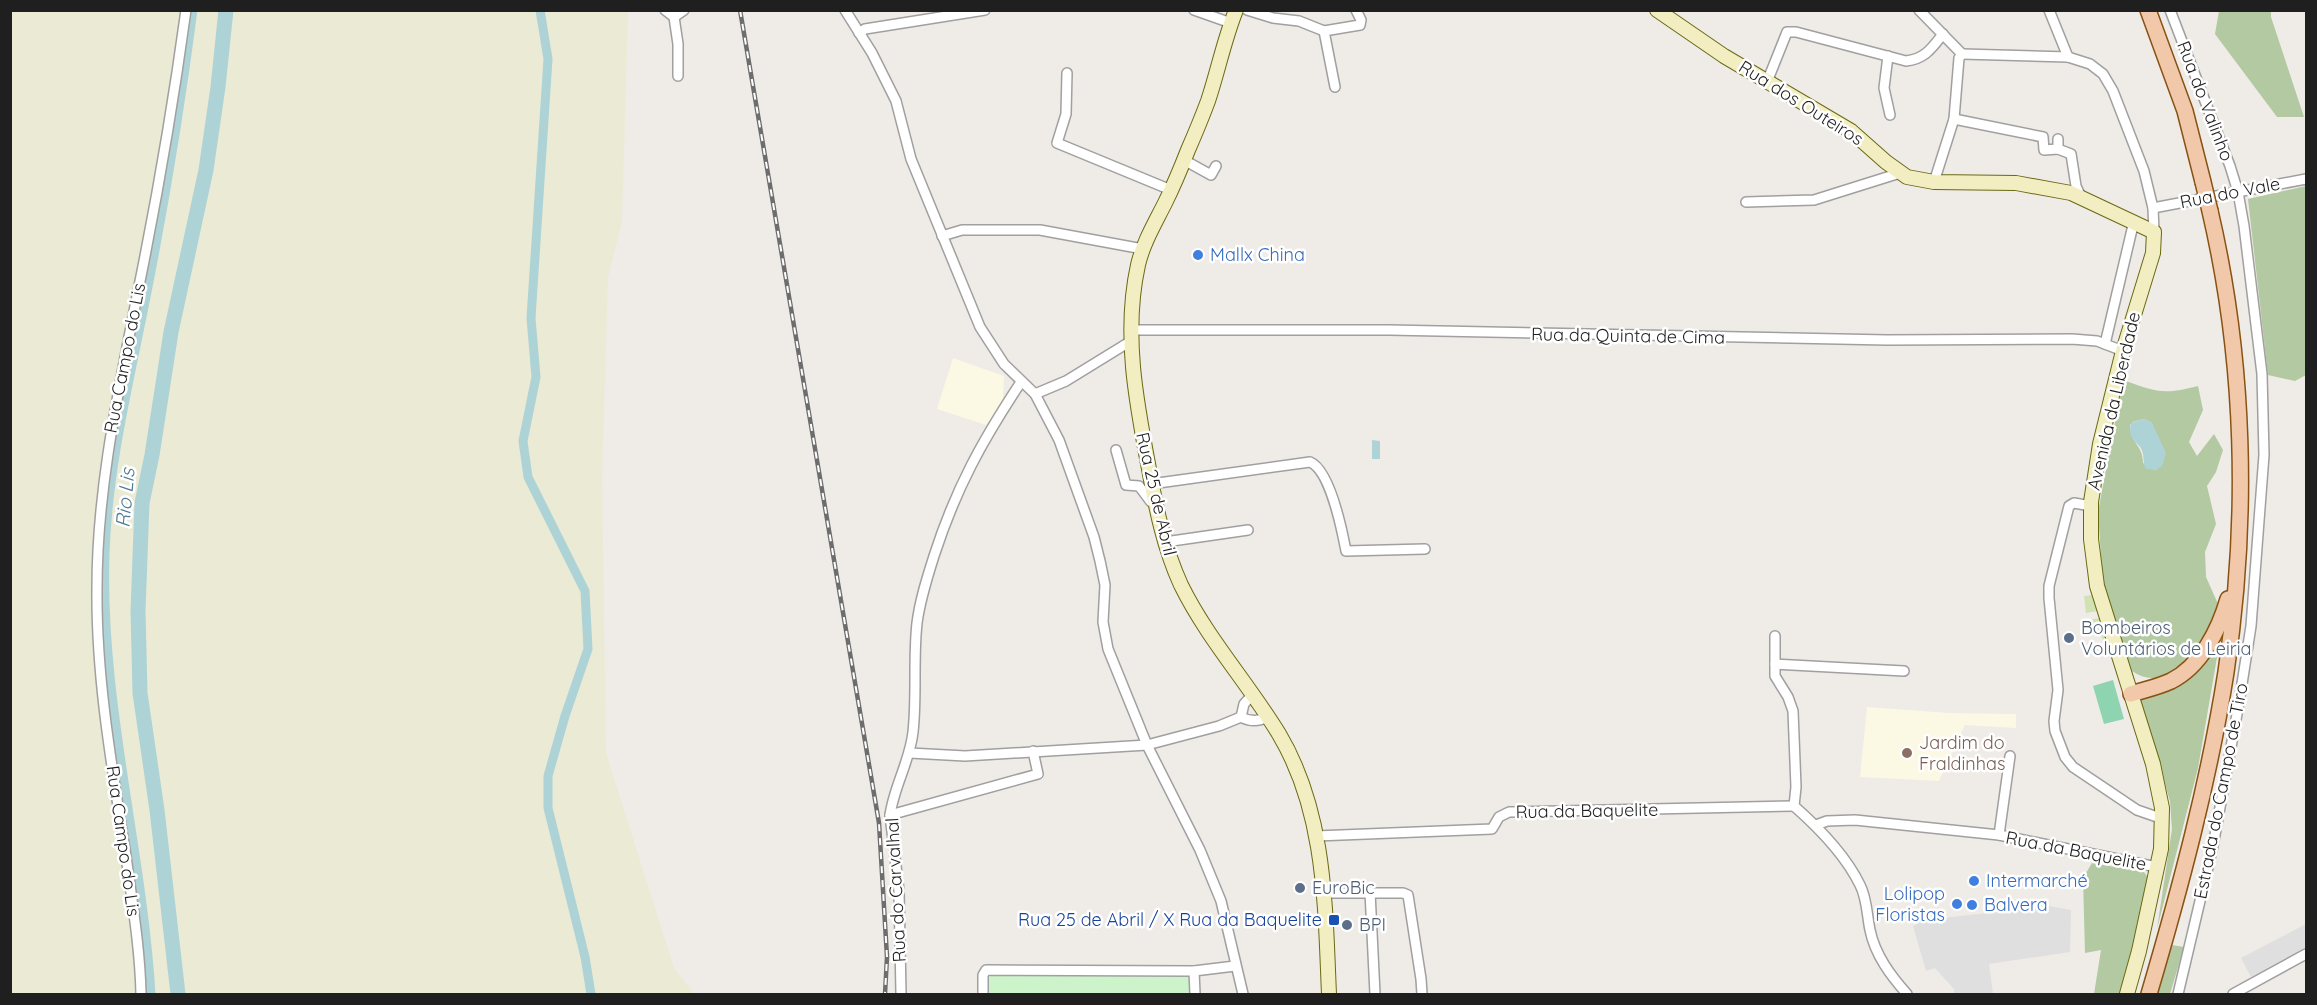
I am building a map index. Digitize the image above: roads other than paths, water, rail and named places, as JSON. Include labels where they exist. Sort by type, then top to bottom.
[{"type":"main road","points":[[2148,10],[2185,111],[2223,271],[2237,375],[2240,479],[2237,568],[2227,662],[2215,730],[2190,843],[2149,994]]},
{"type":"main road","points":[[2131,694],[2180,676],[2198,658],[2214,636],[2224,613],[2237,568]]},
{"type":"street","name":"Rua Campo do Lis","points":[[141,994],[135,919],[105,706],[97,577],[107,454],[158,193],[186,10]]},
{"type":"street","points":[[665,10],[674,17],[678,44],[678,76]]},
{"type":"street","points":[[674,17],[684,10]]},
{"type":"street","points":[[845,10],[872,53],[896,100],[910,159],[980,327],[1004,364],[1035,394],[1059,440],[1094,537],[1105,585],[1103,622],[1108,650],[1147,745],[1200,850],[1217,891],[1243,994]]},
{"type":"street","points":[[859,33],[865,29],[985,10]]},
{"type":"street","points":[[1194,10],[1233,17]]},
{"type":"street","points":[[1247,10],[1274,18],[1299,21],[1324,31],[1360,25],[1361,20],[1356,10]]},
{"type":"street","name":"Rua dos Outeiros","points":[[1657,10],[1767,82],[1851,131],[1900,173],[1913,180],[2016,183],[2043,187],[2081,197],[2154,232]]},
{"type":"street","points":[[1919,10],[1962,54],[2068,57],[2049,10]]},
{"type":"street","name":"Rua do Valinho","points":[[2170,10],[2238,192]]},
{"type":"street","name":"Rua 25 de Abril","points":[[1233,17],[1208,100],[1171,190],[1143,249],[1137,274],[1131,335],[1138,410],[1165,542],[1176,573],[1187,594],[1268,717],[1300,778],[1316,836],[1325,893],[1329,994]]},
{"type":"street","points":[[1324,31],[1335,87]]},
{"type":"street","points":[[1767,82],[1784,38],[1790,31],[1906,61],[1919,59],[1943,34]]},
{"type":"street","points":[[1934,182],[1954,119],[1959,58],[1962,54]]},
{"type":"street","points":[[1888,56],[1884,88],[1890,115]]},
{"type":"street","name":"Avenida da Liberdade","points":[[2068,57],[2094,67],[2103,74],[2110,85],[2144,171],[2153,208],[2153,253],[2123,351],[2100,444],[2091,506],[2091,538],[2097,586],[2159,787],[2163,819],[2161,849],[2139,951],[2127,994]]},
{"type":"street","points":[[1067,74],[1066,114],[1057,143],[1171,190]]},
{"type":"street","points":[[1954,119],[2043,137],[2044,150],[2058,144],[2071,154],[2076,186],[2081,197]]},
{"type":"street","points":[[1184,160],[1211,175],[1216,166]]},
{"type":"street","points":[[1746,201],[1814,200],[1900,173]]},
{"type":"street","name":"Rua do Vale","points":[[2153,208],[2307,179]]},
{"type":"street","name":"Estrada do Campo de Tiro","points":[[2178,994],[2213,846],[2239,703],[2251,626],[2264,455],[2262,374],[2238,192]]},
{"type":"street","points":[[2105,344],[2134,221]]},
{"type":"street","points":[[942,236],[962,230],[1040,230],[1143,249]]},
{"type":"street","name":"Rua da Quinta de Cima","points":[[1131,335],[1389,330],[1887,340],[2072,339],[2105,344],[2123,351]]},
{"type":"street","points":[[1035,394],[1066,381],[1131,335]]},
{"type":"street","name":"Rua do Carvalhal","points":[[901,994],[899,891],[890,815],[892,802],[910,753],[914,729],[915,644],[925,585],[942,530],[961,482],[990,430],[1021,382]]},
{"type":"street","points":[[1116,450],[1126,485],[1139,486],[1151,502],[1156,502]]},
{"type":"street","points":[[1152,484],[1310,462],[1322,472],[1340,521],[1347,555],[1425,549]]},
{"type":"street","points":[[2091,506],[2074,503],[2068,506],[2049,586],[2048,609],[2058,690],[2055,732],[2065,756],[2073,767],[2137,810],[2163,819]]},
{"type":"street","points":[[1165,542],[1248,530]]},
{"type":"street","points":[[1775,636],[1775,676],[1788,697],[1793,711],[1796,787],[1794,806],[1816,825],[1860,883],[1874,944],[1884,964],[1907,994]]},
{"type":"street","points":[[1775,664],[1904,671]]},
{"type":"street","points":[[1241,717],[1244,704],[1253,694]]},
{"type":"street","points":[[910,753],[965,756],[1147,745],[1219,726],[1241,717],[1256,721],[1268,717]]},
{"type":"street","points":[[890,815],[1038,774],[1032,752]]},
{"type":"street","points":[[1998,835],[2010,756]]},
{"type":"street","name":"Rua da Baquelite","points":[[1316,836],[1492,829],[1499,817],[1509,812],[1794,806]]},
{"type":"street","name":"Rua da Baquelite","points":[[1816,825],[1827,821],[1855,820],[1998,835],[2157,867]]},
{"type":"street","points":[[1370,892],[1375,994]]},
{"type":"street","points":[[1325,893],[1370,892],[1408,895],[1422,994]]},
{"type":"street","points":[[2234,994],[2307,954]]},
{"type":"street","points":[[983,994],[983,975],[986,970],[1194,971],[1235,966]]},
{"type":"street","points":[[1194,971],[1195,994]]},
{"type":"water","points":[[2144,419],[2152,423],[2166,453],[2162,466],[2156,470],[2146,469],[2142,450],[2130,434],[2131,423]]},
{"type":"water","points":[[1372,440],[1380,441],[1380,459],[1372,459]]},
{"type":"waterway","points":[[151,994],[146,939],[109,664],[105,608],[105,553],[115,452],[161,218],[193,10]]},
{"type":"waterway","name":"Rio Lis","points":[[178,994],[157,810],[140,693],[138,611],[142,503],[152,455],[171,332],[206,170],[226,10]]},
{"type":"waterway","points":[[540,10],[548,59],[531,318],[536,377],[523,441],[528,477],[585,591],[588,649],[565,716],[548,776],[548,808],[585,957],[591,994]]},
{"type":"railway","points":[[740,10],[879,823],[887,957],[885,994]]},
{"type":"place","name":"Mallx China","points":[[1198,255]]},
{"type":"place","name":"Bombeiros Voluntários de Leiria","points":[[2069,638]]},
{"type":"place","name":"Jardim do Fraldinhas","points":[[1907,753]]},
{"type":"place","name":"Intermarché","points":[[1974,881]]},
{"type":"place","name":"EuroBic","points":[[1300,888]]},
{"type":"place","name":"Lolipop Floristas","points":[[1957,904]]},
{"type":"place","name":"Balvera","points":[[1972,905]]},
{"type":"place","name":"Rua 25 de Abril / X Rua da Baquelite","points":[[1334,920]]},
{"type":"place","name":"BPI","points":[[1347,925]]}]
